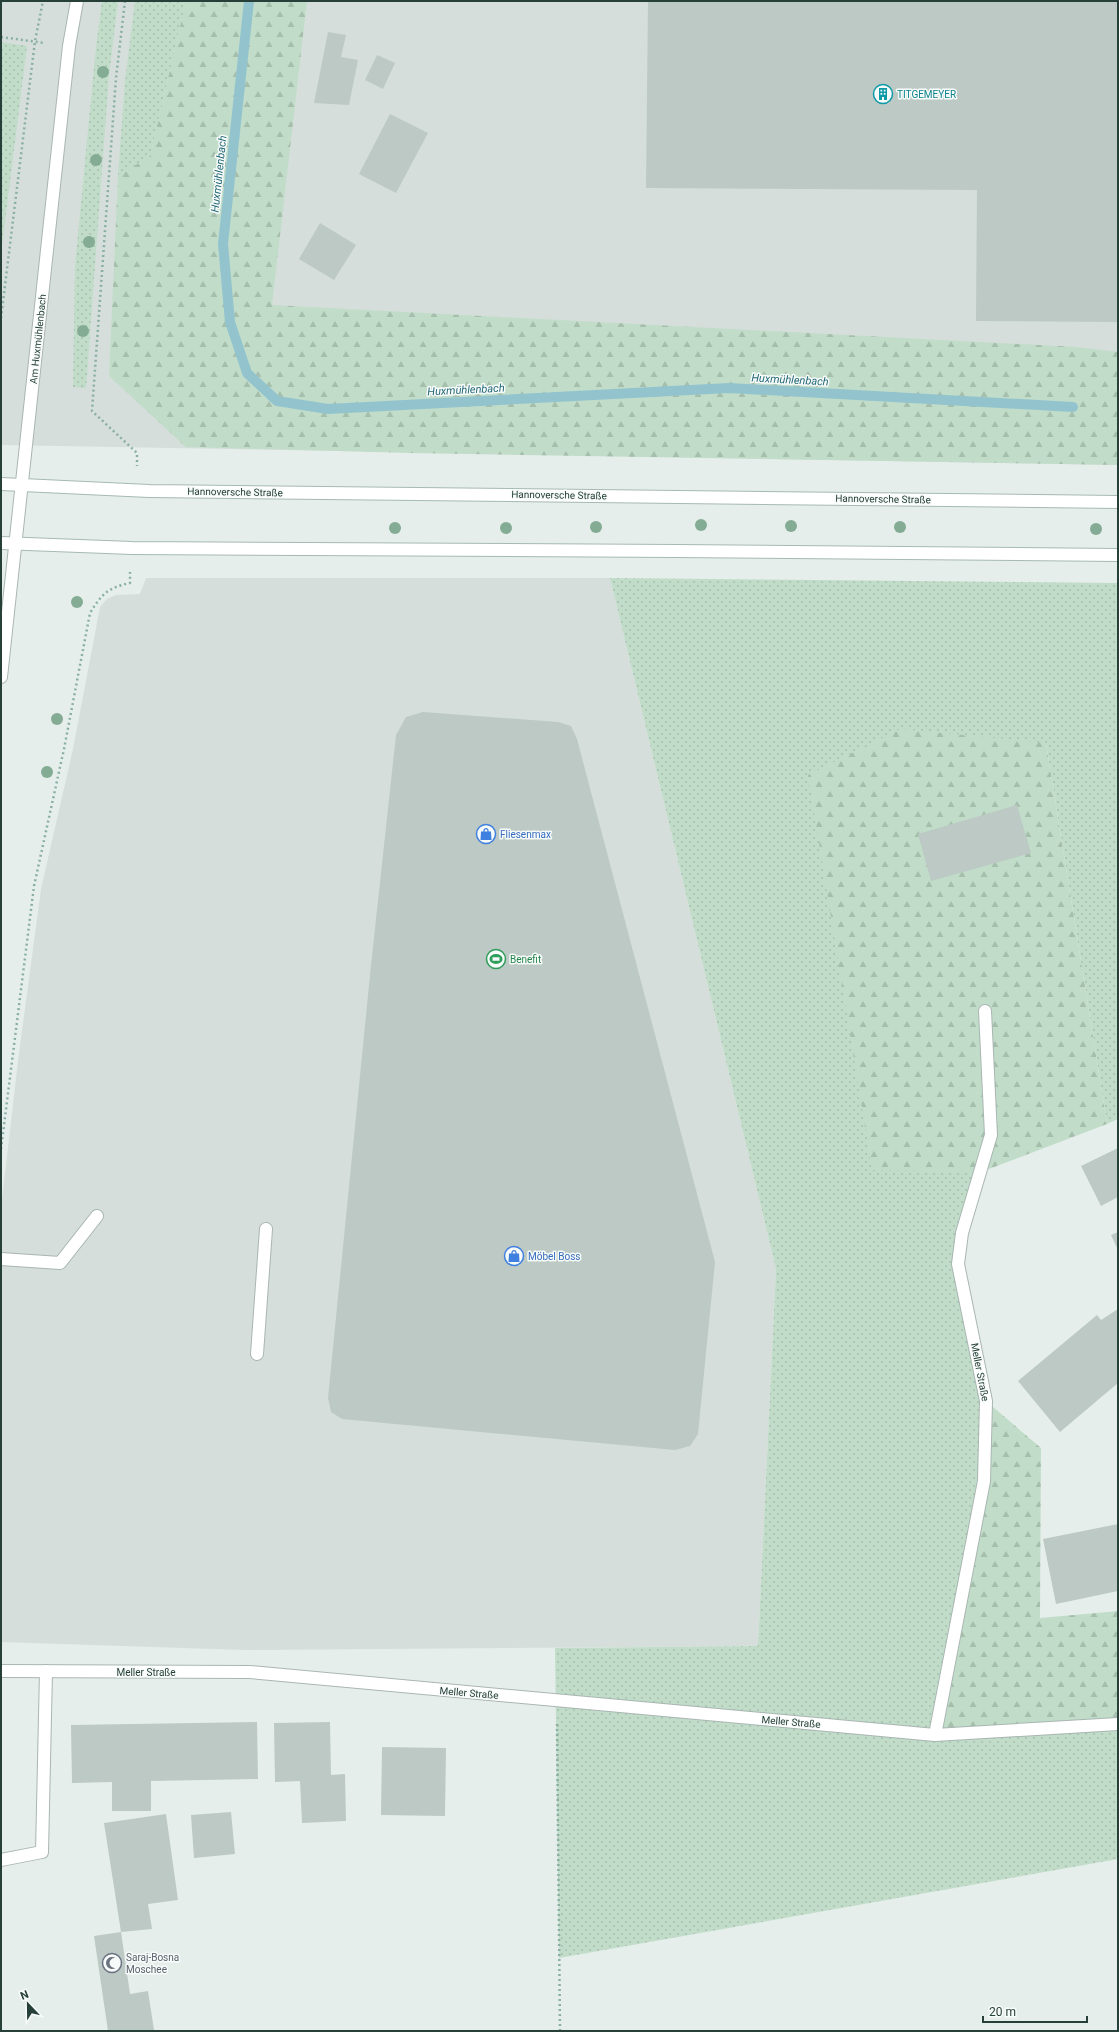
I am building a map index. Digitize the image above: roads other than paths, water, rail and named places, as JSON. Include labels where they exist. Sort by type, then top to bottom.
[{"type":"main road","name":"Am Huxmühlenbach","points":[[1,678],[69,46],[77,1]]},
{"type":"main road","name":"Hannoversche Straße","points":[[1,484],[135,491],[1118,502]]},
{"type":"main road","points":[[1,543],[132,548],[676,551],[1118,556]]},
{"type":"main road","name":"Meller Straße","points":[[936,1735],[984,1481],[986,1401],[958,1264],[962,1233],[991,1135],[985,1011]]},
{"type":"main road","points":[[1,1259],[60,1264],[97,1216]]},
{"type":"main road","points":[[257,1354],[266,1229]]},
{"type":"main road","name":"Meller Straße","points":[[1,1671],[250,1672],[936,1735],[1118,1724]]},
{"type":"main road","points":[[1,1860],[42,1852],[46,1671]]},
{"type":"waterway","name":"Huxmühlenbach","points":[[249,1],[223,244],[230,322],[247,373],[277,401],[328,409],[729,388],[1073,407]]},
{"type":"place","name":"TITGEMEYER","points":[[883,94]]},
{"type":"place","name":"Fliesenmax","points":[[486,834]]},
{"type":"place","name":"Benefit","points":[[496,959]]},
{"type":"place","name":"Möbel Boss","points":[[514,1256]]},
{"type":"place","name":"Saraj-Bosna Moschee","points":[[112,1963]]}]
